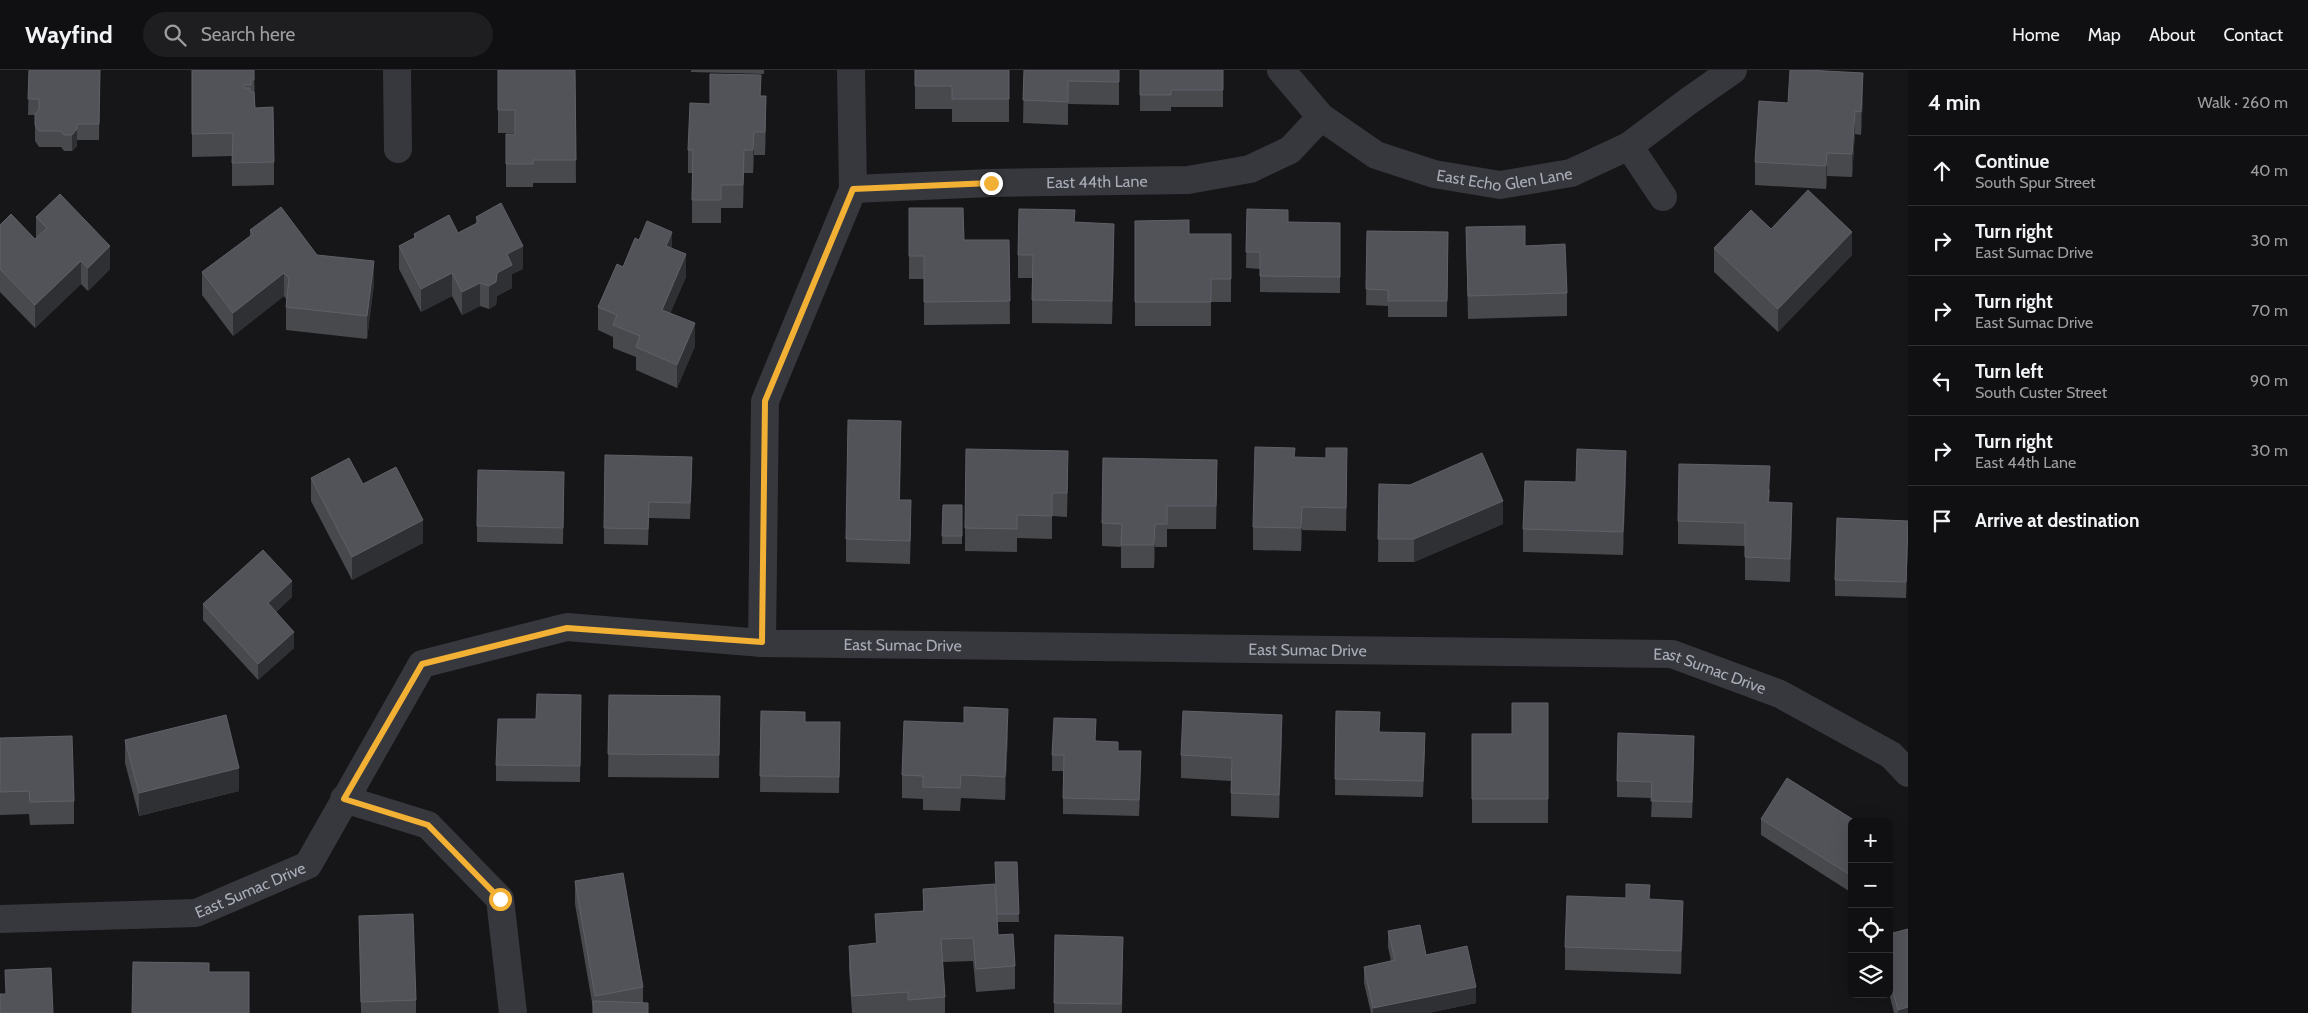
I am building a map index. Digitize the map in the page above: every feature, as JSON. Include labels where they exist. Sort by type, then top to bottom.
[{"type":"street","points":[[397,70],[398,149]]},
{"type":"street","points":[[762,642],[765,401],[853,189],[852,70]]},
{"type":"street","name":"East Echo Glen Lane","points":[[1281,70],[1321,117],[1376,155],[1434,174],[1500,185],[1571,173],[1630,146],[1733,70]]},
{"type":"street","name":"East 44th Lane","points":[[853,189],[991,183],[1188,180],[1250,169],[1290,150],[1321,117]]},
{"type":"street","points":[[1630,146],[1663,197]]},
{"type":"street","name":"East Sumac Drive","points":[[0,919],[196,912],[308,866],[344,799],[422,664],[567,628],[762,642],[1672,654],[1780,694],[1891,755],[1908,773]]},
{"type":"street","points":[[344,799],[428,825],[500,899],[513,1013]]},
{"type":"building","points":[[29,70],[100,70],[99,124],[77,124],[77,129],[72,135],[64,135],[61,131],[39,131],[35,125],[35,114],[39,110],[39,99],[28,99]]},
{"type":"building","points":[[192,70],[254,70],[254,80],[251,80],[251,85],[244,85],[244,88],[250,88],[250,92],[254,92],[255,108],[273,107],[274,162],[232,163],[233,133],[192,134]]},
{"type":"building","points":[[498,70],[575,70],[576,160],[533,160],[533,164],[506,164],[506,134],[515,134],[515,110],[498,110]]},
{"type":"building","points":[[915,70],[1009,70],[1009,99],[952,99],[952,86],[915,86]]},
{"type":"building","points":[[1024,70],[1119,70],[1119,82],[1068,81],[1068,102],[1023,100]]},
{"type":"building","points":[[1140,70],[1223,70],[1223,90],[1171,90],[1171,95],[1140,95]]},
{"type":"building","points":[[1790,70],[1863,73],[1861,112],[1855,111],[1852,154],[1827,153],[1826,166],[1755,162],[1759,101],[1788,103]]},
{"type":"building","points":[[710,74],[761,75],[760,96],[766,96],[765,132],[754,132],[753,150],[744,150],[743,185],[721,185],[721,200],[692,200],[693,150],[688,150],[690,103],[710,104]]},
{"type":"building","points":[[1808,190],[1852,232],[1778,309],[1714,248],[1751,210],[1771,229]]},
{"type":"building","points":[[60,194],[110,246],[88,268],[81,261],[35,305],[0,269],[0,225],[11,214],[35,239],[47,228],[36,217]]},
{"type":"building","points":[[501,203],[523,246],[507,254],[512,265],[497,273],[496,282],[489,286],[480,283],[462,292],[452,273],[421,289],[399,246],[416,237],[414,234],[449,215],[458,233],[479,222],[476,217]]},
{"type":"building","points":[[281,207],[317,255],[374,261],[367,316],[286,307],[289,278],[284,273],[233,313],[202,272],[253,234],[250,230]]},
{"type":"building","points":[[909,208],[963,208],[964,240],[1009,240],[1010,301],[924,302],[924,256],[909,256]]},
{"type":"building","points":[[1019,209],[1075,210],[1074,222],[1114,224],[1112,301],[1032,300],[1033,255],[1018,255]]},
{"type":"building","points":[[1247,209],[1288,210],[1288,222],[1340,223],[1340,277],[1260,276],[1260,252],[1246,252]]},
{"type":"building","points":[[1189,220],[1189,234],[1231,234],[1231,279],[1211,279],[1211,302],[1135,302],[1135,221]]},
{"type":"building","points":[[647,221],[672,232],[666,246],[686,254],[662,310],[695,323],[677,365],[636,347],[640,336],[613,325],[617,315],[598,307],[617,264],[623,267],[635,238],[639,240]]},
{"type":"building","points":[[1525,226],[1525,246],[1565,244],[1567,293],[1468,296],[1466,227]]},
{"type":"building","points":[[1367,231],[1448,232],[1447,301],[1388,301],[1388,290],[1366,289]]},
{"type":"building","points":[[848,420],[901,421],[899,500],[911,500],[910,541],[846,539]]},
{"type":"building","points":[[1255,447],[1295,448],[1294,457],[1326,458],[1326,448],[1347,448],[1346,508],[1302,507],[1301,528],[1253,527]]},
{"type":"building","points":[[966,449],[1068,451],[1067,493],[1052,493],[1052,516],[1017,515],[1017,529],[965,528]]},
{"type":"building","points":[[1577,449],[1626,451],[1623,532],[1523,529],[1525,481],[1576,482]]},
{"type":"building","points":[[1482,453],[1503,501],[1414,539],[1378,539],[1379,484],[1410,485]]},
{"type":"building","points":[[605,455],[692,457],[690,503],[649,502],[648,529],[604,528]]},
{"type":"building","points":[[349,458],[363,484],[396,467],[423,520],[352,557],[311,478]]},
{"type":"building","points":[[1103,458],[1217,460],[1216,506],[1167,506],[1167,524],[1155,524],[1154,545],[1121,545],[1122,524],[1102,523]]},
{"type":"building","points":[[1679,464],[1770,466],[1768,502],[1792,503],[1790,559],[1745,557],[1745,523],[1678,521]]},
{"type":"building","points":[[478,470],[564,472],[563,528],[477,526]]},
{"type":"building","points":[[943,505],[962,505],[962,536],[942,536]]},
{"type":"building","points":[[1837,518],[1908,521],[1906,582],[1835,580]]},
{"type":"building","points":[[263,550],[292,581],[268,603],[294,632],[258,664],[203,604]]},
{"type":"building","points":[[537,694],[581,695],[580,766],[496,765],[498,719],[536,719]]},
{"type":"building","points":[[609,695],[720,696],[719,755],[608,754]]},
{"type":"building","points":[[1512,703],[1548,703],[1548,799],[1472,799],[1472,734],[1512,734]]},
{"type":"building","points":[[964,707],[1008,709],[1005,777],[961,775],[960,788],[923,787],[923,776],[902,775],[904,721],[964,723]]},
{"type":"building","points":[[761,711],[805,712],[805,722],[840,722],[839,777],[760,776]]},
{"type":"building","points":[[1183,711],[1282,715],[1279,795],[1231,793],[1232,758],[1181,755]]},
{"type":"building","points":[[1336,711],[1380,712],[1379,732],[1425,733],[1423,781],[1335,779]]},
{"type":"building","points":[[226,715],[239,768],[139,793],[125,740]]},
{"type":"building","points":[[1054,718],[1096,719],[1095,741],[1118,742],[1118,751],[1141,751],[1139,800],[1063,798],[1064,755],[1052,755]]},
{"type":"building","points":[[1618,733],[1694,736],[1692,802],[1651,801],[1652,782],[1617,781]]},
{"type":"building","points":[[72,736],[74,801],[30,802],[29,791],[0,792],[0,738]]},
{"type":"building","points":[[1787,778],[1851,818],[1848,818],[1848,873],[1761,819]]},
{"type":"building","points":[[995,862],[1017,862],[1019,914],[997,914]]},
{"type":"building","points":[[623,873],[643,987],[595,996],[575,881]]},
{"type":"building","points":[[995,884],[998,935],[1013,934],[1015,966],[976,969],[973,938],[941,939],[945,997],[908,1000],[908,992],[852,996],[849,946],[877,943],[875,914],[924,911],[923,889]]},
{"type":"building","points":[[1626,884],[1650,885],[1649,899],[1683,901],[1681,951],[1565,947],[1567,896],[1626,898]]},
{"type":"building","points":[[413,914],[416,1000],[361,1002],[359,916]]},
{"type":"building","points":[[1420,925],[1426,955],[1467,946],[1476,987],[1373,1008],[1364,967],[1395,960],[1388,931]]},
{"type":"building","points":[[1908,929],[1908,1007],[1898,1010],[1893,992],[1893,933]]},
{"type":"building","points":[[1055,935],[1123,937],[1121,1004],[1054,1003]]},
{"type":"building","points":[[133,962],[209,963],[209,972],[249,972],[249,1013],[132,1013]]},
{"type":"building","points":[[51,968],[53,1013],[0,1013],[0,994],[6,994],[5,970]]},
{"type":"building","points":[[593,1001],[648,1003],[648,1013],[593,1013]]},
{"type":"route","points":[[500,899],[428,825],[344,799],[422,664],[567,628],[762,642],[765,401],[853,189],[991,183]]}]
